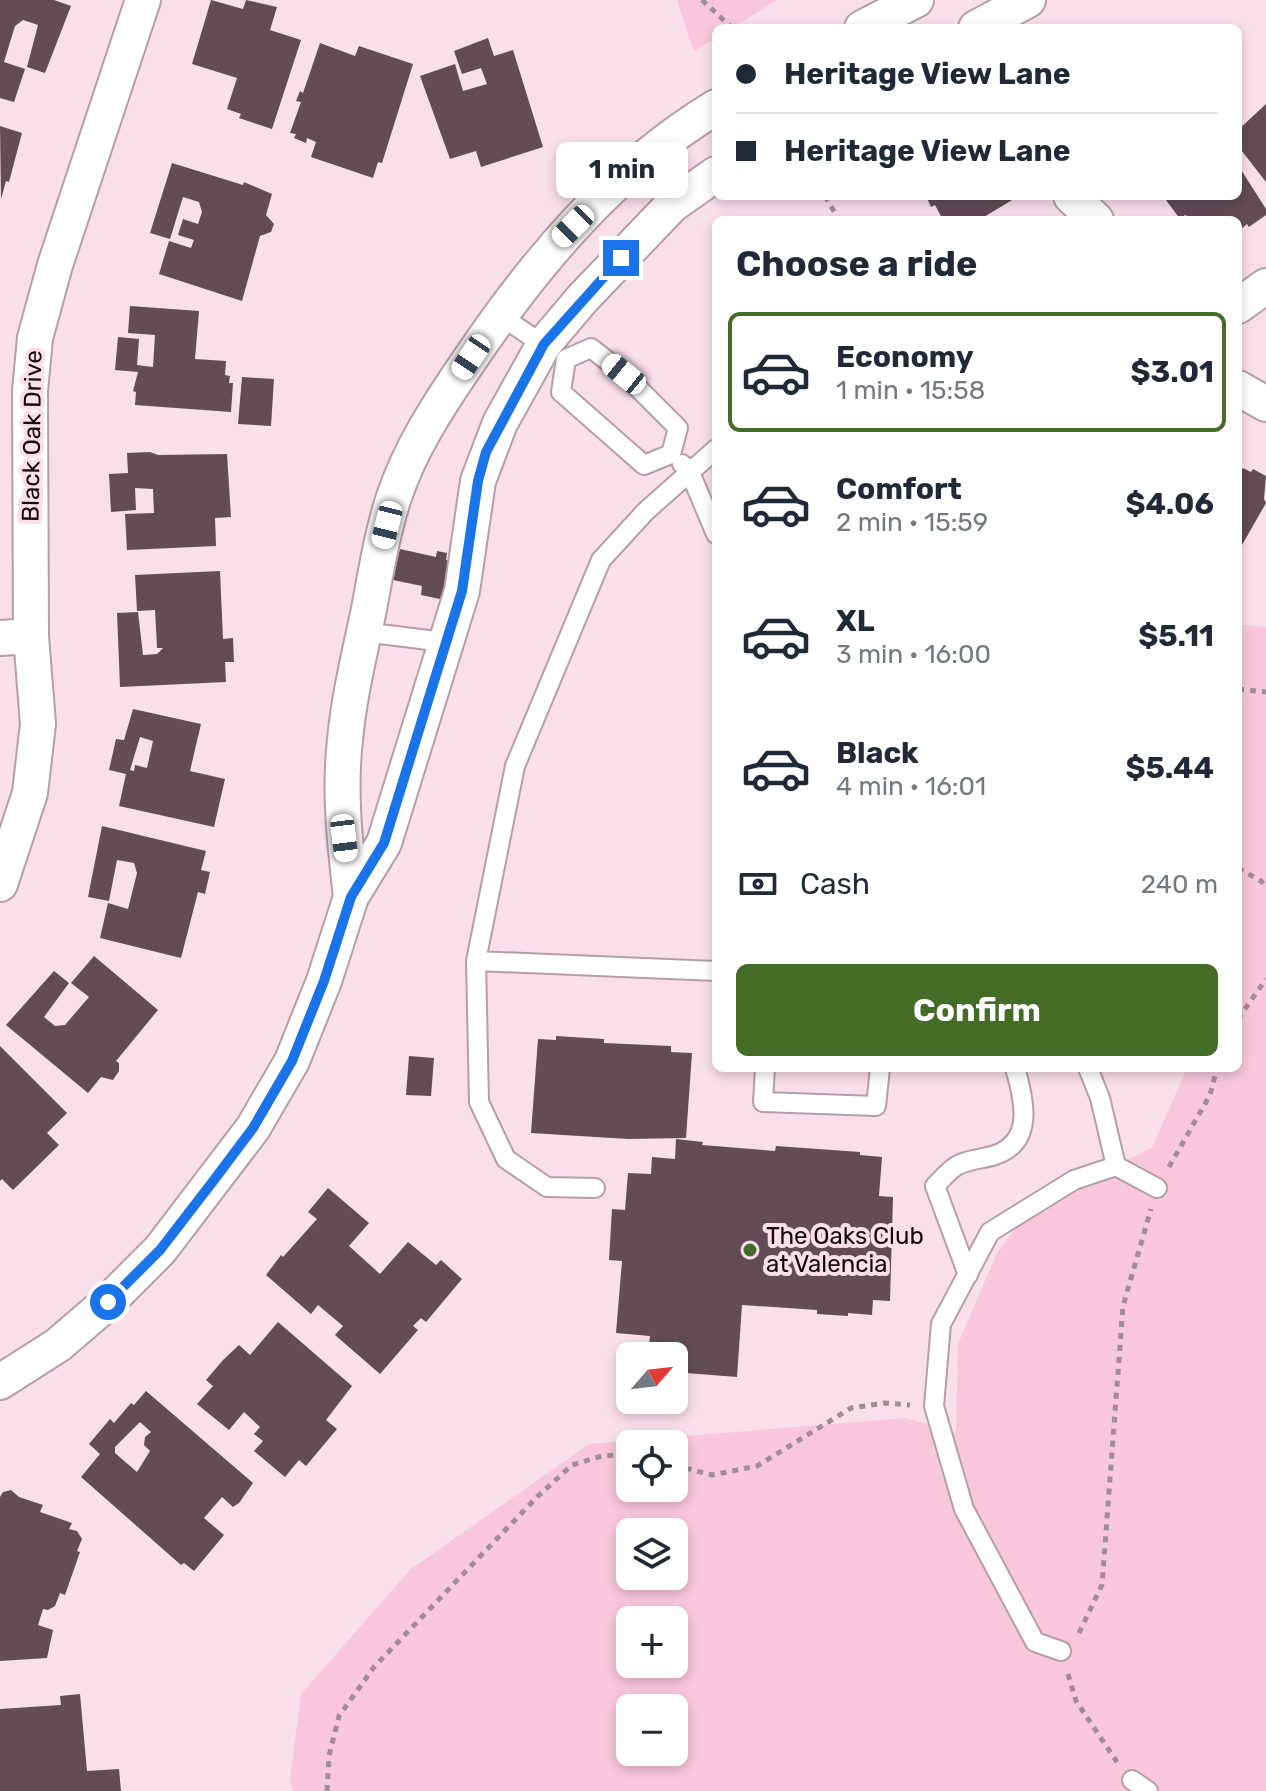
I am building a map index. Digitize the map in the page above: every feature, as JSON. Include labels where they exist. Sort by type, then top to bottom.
[{"type":"street","name":"Black Oak Drive","points":[[0,884],[30,793],[38,724],[15,637],[35,338],[55,265],[143,0]]},
{"type":"street","points":[[870,24],[916,0]]},
{"type":"street","points":[[992,20],[1028,0]]},
{"type":"street","points":[[351,897],[344,838],[345,741],[364,632],[394,496],[430,418],[499,315],[555,243],[664,141],[712,110]]},
{"type":"street","points":[[0,1382],[58,1345],[108,1302],[160,1250],[253,1128],[292,1061],[324,981],[351,897],[384,843],[462,591],[478,481],[486,452],[555,352],[582,299],[672,205],[712,177]]},
{"type":"street","points":[[1075,200],[1092,216]]},
{"type":"street","points":[[1242,303],[1266,286]]},
{"type":"street","points":[[1242,390],[1266,404]]},
{"type":"lane","points":[[499,315],[555,352],[591,348],[624,374],[678,428],[671,454]]},
{"type":"lane","points":[[555,352],[561,392],[644,465],[671,454]]},
{"type":"lane","points":[[595,1188],[547,1187],[506,1159],[479,1102],[476,961],[515,766],[601,560],[646,511],[712,452]]},
{"type":"lane","points":[[671,454],[689,470],[712,525]]},
{"type":"lane","points":[[364,632],[444,642]]},
{"type":"lane","points":[[476,961],[712,971]]},
{"type":"lane","points":[[765,1072],[763,1102],[876,1106],[880,1072]]},
{"type":"lane","points":[[968,1275],[935,1186],[957,1165],[999,1154],[1017,1139],[1025,1117],[1023,1090],[1016,1072]]},
{"type":"lane","points":[[1090,1072],[1100,1098],[1116,1166]]},
{"type":"lane","points":[[1061,1651],[1035,1642],[964,1509],[934,1406],[941,1324],[990,1232],[1074,1180],[1116,1166],[1157,1188]]},
{"type":"lane","points":[[1132,1780],[1148,1791]]},
{"type":"path","points":[[702,0],[728,24]]},
{"type":"path","points":[[1242,689],[1266,692]]},
{"type":"path","points":[[1242,871],[1266,887]]},
{"type":"path","points":[[1242,1013],[1266,979]]},
{"type":"path","points":[[1132,1780],[1102,1744],[1076,1701],[1061,1651],[1077,1636],[1102,1585],[1123,1306],[1157,1188],[1210,1095],[1216,1072]]},
{"type":"path","points":[[688,1469],[712,1475],[757,1466],[851,1408],[885,1403],[934,1406]]},
{"type":"path","points":[[327,1791],[329,1756],[339,1716],[374,1667],[537,1497],[572,1465],[616,1455]]},
{"type":"shaded area","points":[[677,0],[777,0],[738,24],[712,24],[712,40],[694,51]]},
{"type":"shaded area","name":"The Oaks Club at Valencia","points":[[1242,625],[1266,627],[1266,1791],[293,1791],[290,1779],[301,1694],[411,1569],[589,1444],[616,1442],[616,1502],[688,1502],[688,1436],[906,1418],[956,1433],[958,1344],[997,1253],[1033,1205],[1152,1148],[1185,1072],[1242,1072]]},
{"type":"building","points":[[0,0],[54,0],[71,6],[45,73],[27,67],[38,25],[23,20],[15,26],[4,62],[25,69],[14,102],[0,98]]},
{"type":"building","points":[[211,0],[243,9],[246,0],[277,7],[270,30],[301,40],[272,129],[239,118],[241,114],[227,109],[237,78],[192,64]]},
{"type":"building","points":[[488,38],[494,56],[513,50],[543,147],[481,167],[476,151],[450,159],[420,76],[455,64],[463,91],[487,84],[481,68],[462,74],[454,51]]},
{"type":"building","points":[[320,43],[355,56],[359,46],[413,64],[382,163],[378,162],[373,178],[311,157],[316,142],[307,138],[306,143],[290,133],[301,102],[296,101],[300,91],[303,93]]},
{"type":"building","points":[[1266,104],[1266,182],[1242,151],[1242,126]]},
{"type":"building","points":[[0,126],[22,133],[9,182],[6,181],[1,199]]},
{"type":"building","points":[[172,163],[243,185],[244,182],[272,194],[266,215],[274,224],[271,232],[260,236],[242,301],[159,274],[169,241],[191,248],[194,240],[178,235],[183,219],[198,224],[202,212],[199,202],[183,197],[170,239],[150,233]]},
{"type":"building","points":[[1242,171],[1266,209],[1266,215],[1242,228],[1242,216],[1178,216],[1166,200],[1242,200]]},
{"type":"building","points":[[928,200],[1012,200],[986,216],[941,216],[935,205],[931,207]]},
{"type":"building","points":[[130,306],[199,311],[195,359],[226,361],[225,375],[230,376],[229,383],[233,383],[231,412],[135,405],[136,392],[133,391],[138,372],[115,370],[118,337],[139,339],[137,365],[153,367],[155,335],[128,333]]},
{"type":"building","points":[[242,377],[274,379],[271,426],[238,424]]},
{"type":"building","points":[[150,452],[158,455],[227,454],[231,517],[215,518],[216,546],[127,550],[125,514],[154,513],[153,489],[135,488],[136,510],[111,512],[109,474],[128,473],[127,453]]},
{"type":"building","points":[[1253,469],[1266,476],[1266,503],[1242,545],[1242,470],[1251,472]]},
{"type":"building","points":[[400,549],[436,557],[437,551],[447,553],[446,560],[458,562],[449,601],[421,595],[422,586],[393,580]]},
{"type":"building","points":[[220,571],[223,639],[233,638],[234,662],[225,662],[226,682],[120,687],[117,613],[138,612],[143,655],[157,654],[163,648],[157,648],[155,610],[137,611],[135,575]]},
{"type":"building","points":[[133,709],[201,724],[190,771],[225,779],[214,827],[119,806],[126,774],[109,770],[116,739],[124,740]],"holes":[[[140,737],[153,741],[147,768],[135,765],[134,771],[130,770]]]},
{"type":"building","points":[[102,826],[206,851],[201,870],[210,872],[205,894],[198,892],[181,958],[100,938],[108,903],[128,909],[137,873],[134,863],[117,860],[109,901],[88,897]]},
{"type":"building","points":[[94,956],[158,1010],[116,1061],[119,1071],[113,1080],[101,1077],[88,1093],[6,1025],[54,971],[69,983],[44,1017],[55,1026],[65,1025],[89,997],[71,983]]},
{"type":"building","points":[[556,1036],[604,1039],[604,1043],[671,1046],[671,1052],[692,1053],[686,1138],[628,1139],[531,1133],[538,1039],[556,1040]]},
{"type":"building","points":[[0,1046],[67,1113],[47,1133],[59,1145],[13,1190],[2,1179],[0,1181]]},
{"type":"building","points":[[409,1056],[434,1058],[431,1096],[406,1095]]},
{"type":"building","name":"The Oaks Club at Valencia","points":[[676,1139],[703,1142],[702,1145],[775,1151],[776,1146],[860,1152],[860,1155],[882,1157],[879,1196],[893,1197],[890,1301],[873,1300],[872,1315],[848,1313],[848,1316],[817,1314],[817,1310],[742,1305],[737,1377],[688,1373],[688,1342],[649,1342],[650,1336],[616,1333],[622,1261],[609,1260],[612,1209],[625,1210],[628,1173],[651,1174],[652,1157],[675,1159]]},
{"type":"building","points":[[328,1188],[369,1223],[349,1246],[380,1274],[408,1242],[436,1265],[441,1260],[462,1279],[426,1322],[421,1318],[413,1326],[418,1330],[380,1374],[335,1335],[343,1326],[318,1305],[311,1314],[266,1275],[317,1219],[308,1212]]},
{"type":"building","points":[[278,1322],[352,1386],[326,1420],[337,1429],[306,1466],[299,1460],[285,1477],[254,1451],[263,1441],[254,1434],[260,1427],[244,1412],[229,1430],[197,1404],[213,1386],[206,1380],[223,1360],[239,1345],[250,1355]]},
{"type":"building","points":[[146,1391],[253,1483],[239,1503],[233,1507],[222,1497],[204,1518],[224,1535],[194,1571],[184,1563],[181,1565],[81,1477],[100,1454],[89,1444],[110,1419],[114,1423],[131,1403],[134,1405]],"holes":[[[140,1422],[151,1432],[145,1437],[144,1445],[150,1451],[137,1472],[115,1453],[115,1447]]]},
{"type":"building","points":[[11,1490],[19,1497],[43,1505],[40,1512],[72,1523],[69,1529],[77,1531],[82,1539],[65,1595],[60,1593],[55,1606],[43,1609],[38,1625],[53,1630],[47,1658],[0,1661],[0,1497],[3,1492]]},
{"type":"building","points":[[80,1694],[87,1771],[119,1769],[121,1791],[0,1791],[0,1709],[61,1705],[60,1696]]},
{"type":"place","name":"The Oaks Club at Valencia","points":[[750,1250]]},
{"type":"route","points":[[108,1302],[160,1250],[214,1180],[253,1128],[292,1061],[324,981],[351,897],[384,843],[462,591],[478,481],[486,452],[544,344],[621,258]]}]
